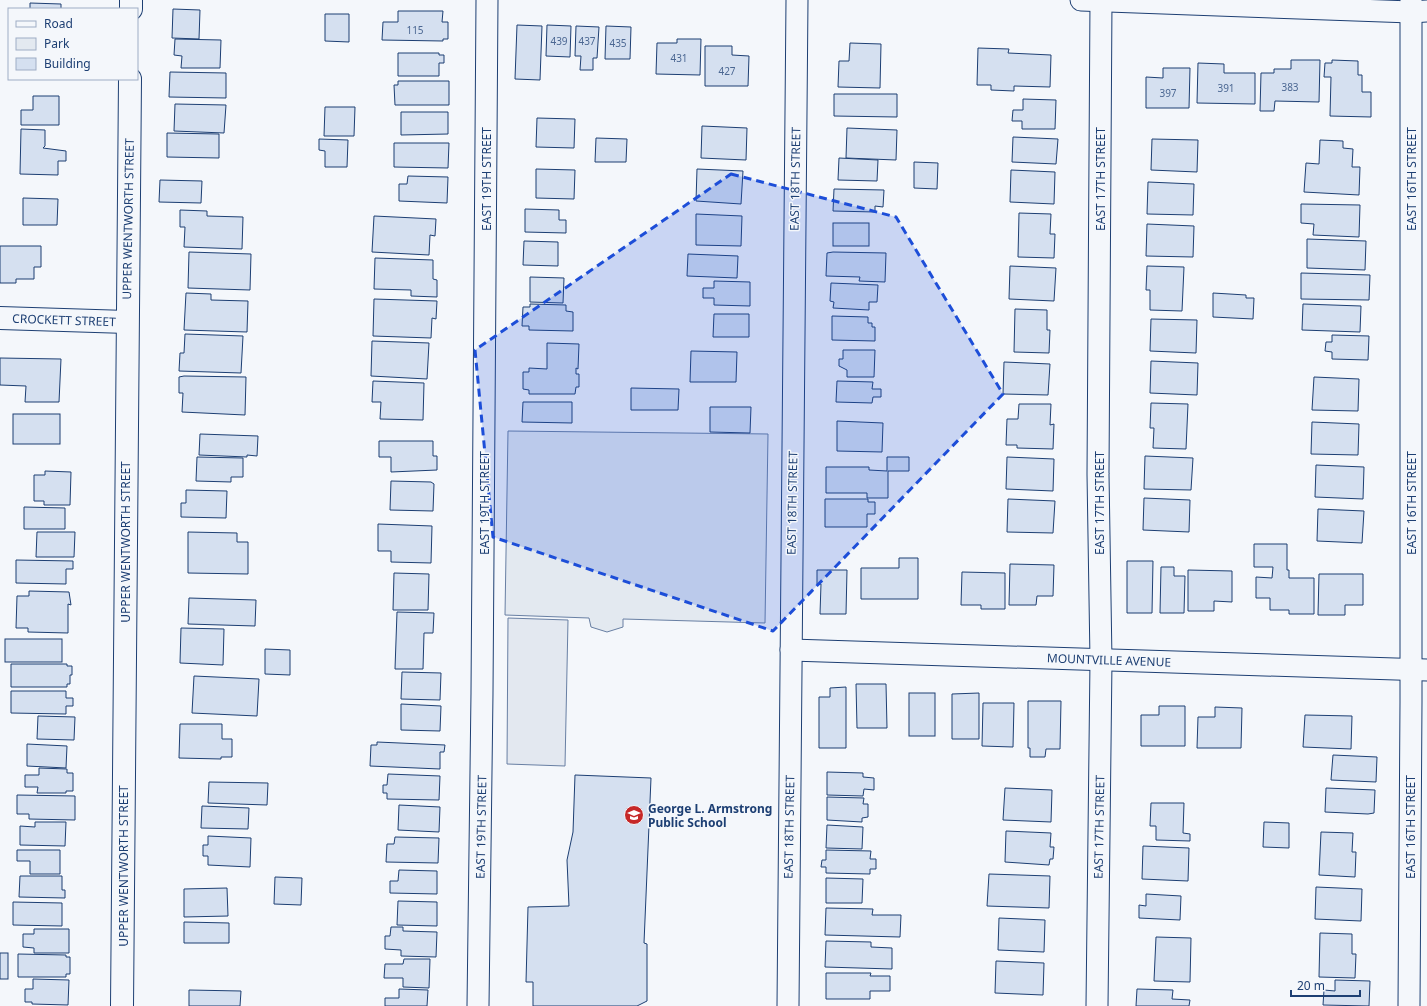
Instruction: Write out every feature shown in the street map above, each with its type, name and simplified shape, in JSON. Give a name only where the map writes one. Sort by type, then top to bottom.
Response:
[{"type":"main road","name":"UPPER WENTWORTH STREET","points":[[122,1006],[130,80]]},
{"type":"main road","name":"CROCKETT STREET","points":[[0,318],[127,322]]},
{"type":"street","name":"EAST 19TH STREET","points":[[478,1006],[487,0]]},
{"type":"street","name":"EAST 18TH STREET","points":[[788,1006],[790,618],[797,0]]},
{"type":"street","points":[[1094,0],[1416,8]]},
{"type":"street","name":"EAST 17TH STREET","points":[[1094,0],[1101,660],[1097,1006]]},
{"type":"street","name":"EAST 16TH STREET","points":[[1409,1006],[1419,670],[1416,8]]},
{"type":"street","name":"MOUNTVILLE AVENUE","points":[[791,650],[1419,670]]},
{"type":"highlighted area","points":[[731,174],[896,217],[1003,394],[773,631],[493,537],[475,350]]},
{"type":"green space","points":[[508,431],[768,434],[765,623],[623,619],[623,627],[607,632],[591,627],[589,618],[505,615]]},
{"type":"shaded area","points":[[508,618],[568,620],[565,766],[507,764]]},
{"type":"building","points":[[30,3],[61,4],[61,8],[30,8]]},
{"type":"building","points":[[173,9],[200,10],[199,39],[172,38]]},
{"type":"building","points":[[398,11],[443,11],[442,22],[448,22],[448,39],[443,39],[443,41],[382,40],[383,22],[398,22]]},
{"type":"building","points":[[325,14],[349,14],[349,42],[325,41]]},
{"type":"building","points":[[517,25],[542,26],[540,80],[515,79]]},
{"type":"building","points":[[547,25],[571,26],[570,57],[546,56]]},
{"type":"building","points":[[576,26],[599,27],[597,58],[593,58],[593,70],[580,70],[581,56],[575,56]]},
{"type":"building","points":[[606,26],[631,27],[630,59],[605,59]]},
{"type":"building","points":[[175,39],[221,40],[220,68],[181,68],[182,56],[174,55]]},
{"type":"building","points":[[677,39],[701,39],[700,75],[656,74],[657,43],[677,43]]},
{"type":"building","points":[[850,43],[881,44],[880,88],[838,87],[839,61],[849,61]]},
{"type":"building","points":[[705,46],[732,46],[732,55],[749,56],[748,86],[705,86]]},
{"type":"building","points":[[978,48],[1009,49],[1008,53],[1051,55],[1050,87],[1014,86],[1014,91],[991,90],[991,85],[977,85]]},
{"type":"building","points":[[398,53],[439,53],[439,55],[444,55],[444,63],[439,63],[439,76],[398,76]]},
{"type":"building","points":[[1291,60],[1320,60],[1319,102],[1275,101],[1274,111],[1260,111],[1261,73],[1274,73],[1274,69],[1291,69]]},
{"type":"building","points":[[1332,60],[1358,61],[1358,75],[1362,75],[1362,92],[1371,92],[1371,117],[1330,116],[1331,77],[1324,77],[1325,63],[1332,63]]},
{"type":"building","points":[[1198,63],[1224,64],[1224,73],[1255,73],[1255,104],[1197,103]]},
{"type":"building","points":[[1163,68],[1190,68],[1189,108],[1146,108],[1146,77],[1163,78]]},
{"type":"building","points":[[170,72],[226,73],[226,98],[169,97]]},
{"type":"building","points":[[398,81],[449,81],[449,105],[395,105],[394,85],[398,85]]},
{"type":"building","points":[[834,94],[897,94],[897,117],[834,116]]},
{"type":"building","points":[[33,96],[59,96],[59,125],[21,125],[21,110],[33,110]]},
{"type":"building","points":[[1023,99],[1056,100],[1055,129],[1022,129],[1022,121],[1012,121],[1013,110],[1023,110]]},
{"type":"building","points":[[175,104],[226,105],[224,133],[174,131]]},
{"type":"building","points":[[325,107],[355,107],[354,136],[324,136]]},
{"type":"building","points":[[401,112],[448,112],[448,134],[401,135]]},
{"type":"building","points":[[537,118],[575,119],[574,148],[536,147]]},
{"type":"building","points":[[702,126],[747,128],[746,160],[701,158]]},
{"type":"building","points":[[847,128],[897,130],[896,160],[846,158]]},
{"type":"building","points":[[21,129],[45,130],[45,146],[43,148],[66,151],[66,161],[58,161],[58,175],[20,174]]},
{"type":"building","points":[[167,133],[219,134],[219,158],[167,157]]},
{"type":"building","points":[[1013,137],[1058,139],[1056,164],[1012,162]]},
{"type":"building","points":[[596,138],[627,139],[626,162],[595,162]]},
{"type":"building","points":[[319,139],[348,140],[347,167],[325,167],[325,151],[319,150]]},
{"type":"building","points":[[1152,139],[1198,140],[1197,172],[1151,170]]},
{"type":"building","points":[[1320,140],[1343,141],[1343,148],[1353,149],[1352,167],[1360,167],[1359,195],[1304,192],[1306,163],[1319,164]]},
{"type":"building","points":[[394,143],[449,143],[448,168],[394,167]]},
{"type":"building","points":[[839,158],[878,160],[877,181],[838,180]]},
{"type":"building","points":[[914,162],[938,163],[937,189],[914,188]]},
{"type":"building","points":[[536,169],[575,170],[574,199],[536,198]]},
{"type":"building","points":[[697,169],[743,171],[741,204],[696,201]]},
{"type":"building","points":[[1011,170],[1055,172],[1054,204],[1010,202]]},
{"type":"building","points":[[408,176],[448,177],[447,203],[399,201],[399,184],[407,184]]},
{"type":"building","points":[[160,180],[202,181],[201,203],[159,202]]},
{"type":"building","points":[[1148,182],[1194,184],[1193,215],[1147,214]]},
{"type":"building","points":[[834,189],[884,190],[883,207],[875,206],[875,212],[833,211]]},
{"type":"building","points":[[23,198],[58,199],[57,225],[23,225]]},
{"type":"building","points":[[1301,204],[1360,205],[1359,237],[1313,235],[1314,224],[1301,223]]},
{"type":"building","points":[[525,209],[559,210],[559,220],[566,220],[566,233],[525,232]]},
{"type":"building","points":[[180,210],[207,211],[207,216],[243,217],[242,249],[184,247],[185,227],[180,227]]},
{"type":"building","points":[[1019,213],[1051,214],[1050,234],[1055,234],[1054,258],[1018,257]]},
{"type":"building","points":[[696,214],[742,216],[741,246],[696,245]]},
{"type":"building","points":[[374,216],[436,219],[435,236],[430,235],[429,255],[372,252]]},
{"type":"building","points":[[833,223],[869,223],[869,246],[833,246]]},
{"type":"building","points":[[1147,224],[1194,226],[1193,257],[1146,256]]},
{"type":"building","points":[[1307,239],[1366,241],[1365,270],[1307,268]]},
{"type":"building","points":[[524,241],[558,242],[558,266],[523,265]]},
{"type":"building","points":[[0,246],[41,246],[41,267],[34,267],[34,279],[16,279],[16,283],[0,283]]},
{"type":"building","points":[[189,252],[251,254],[250,290],[188,288]]},
{"type":"building","points":[[827,253],[886,253],[885,282],[859,281],[860,277],[826,276]]},
{"type":"building","points":[[688,254],[738,256],[737,278],[687,276]]},
{"type":"building","points":[[375,258],[433,260],[433,279],[437,280],[437,297],[411,296],[411,290],[374,289]]},
{"type":"building","points":[[1010,266],[1056,268],[1054,301],[1009,299]]},
{"type":"building","points":[[1147,266],[1184,267],[1182,311],[1150,310],[1150,290],[1146,290]]},
{"type":"building","points":[[1301,273],[1370,275],[1369,300],[1301,299]]},
{"type":"building","points":[[530,277],[564,278],[563,303],[530,302]]},
{"type":"building","points":[[714,281],[750,282],[750,306],[714,305],[714,298],[703,298],[703,288],[714,288]]},
{"type":"building","points":[[831,283],[878,285],[877,302],[869,302],[869,310],[833,308],[834,302],[830,301]]},
{"type":"building","points":[[186,293],[211,294],[211,300],[248,301],[247,332],[184,330]]},
{"type":"building","points":[[1213,293],[1246,295],[1246,298],[1254,298],[1253,319],[1213,317]]},
{"type":"building","points":[[374,299],[437,301],[436,319],[432,318],[431,338],[373,336]]},
{"type":"building","points":[[530,304],[566,305],[566,311],[573,312],[573,331],[529,330],[529,326],[522,326],[523,307],[530,307]]},
{"type":"building","points":[[1303,304],[1361,306],[1360,332],[1302,330]]},
{"type":"building","points":[[1015,309],[1047,310],[1047,330],[1050,330],[1049,353],[1014,352]]},
{"type":"building","points":[[714,314],[749,314],[749,337],[713,337]]},
{"type":"building","points":[[832,316],[868,317],[868,323],[872,323],[872,327],[875,327],[875,341],[832,340]]},
{"type":"building","points":[[1151,319],[1197,320],[1196,353],[1150,351]]},
{"type":"building","points":[[185,334],[243,336],[241,373],[179,371],[180,353],[184,353]]},
{"type":"building","points":[[1332,335],[1369,336],[1368,360],[1332,359],[1332,352],[1325,351],[1326,342],[1332,342]]},
{"type":"building","points":[[372,341],[429,343],[427,379],[371,376]]},
{"type":"building","points":[[547,343],[579,344],[578,369],[576,368],[576,374],[579,374],[579,387],[576,387],[575,394],[529,394],[529,390],[523,389],[523,372],[529,372],[529,368],[547,369]]},
{"type":"building","points":[[843,350],[875,350],[874,377],[847,377],[847,370],[839,366],[839,359],[843,359]]},
{"type":"building","points":[[691,351],[737,352],[736,382],[690,382]]},
{"type":"building","points":[[0,358],[61,359],[59,402],[25,402],[26,386],[0,385]]},
{"type":"building","points":[[1151,361],[1198,363],[1197,395],[1150,393]]},
{"type":"building","points":[[1004,362],[1050,364],[1048,395],[1003,394]]},
{"type":"building","points":[[179,377],[246,377],[245,415],[182,412],[183,393],[179,393]]},
{"type":"building","points":[[1314,377],[1359,379],[1358,411],[1312,410]]},
{"type":"building","points":[[373,381],[424,383],[423,420],[380,419],[381,402],[372,402]]},
{"type":"building","points":[[837,381],[873,382],[872,389],[881,389],[881,397],[873,397],[872,403],[836,402]]},
{"type":"building","points":[[631,388],[679,389],[678,410],[631,410]]},
{"type":"building","points":[[523,402],[572,402],[572,423],[522,422]]},
{"type":"building","points":[[1151,403],[1188,404],[1186,449],[1153,448],[1154,428],[1150,428]]},
{"type":"building","points":[[1019,404],[1051,404],[1050,425],[1054,424],[1053,449],[1017,448],[1017,445],[1006,445],[1007,419],[1018,419]]},
{"type":"building","points":[[710,407],[751,407],[750,433],[710,432]]},
{"type":"building","points":[[13,414],[60,414],[60,444],[13,444]]},
{"type":"building","points":[[837,421],[883,423],[882,452],[837,451]]},
{"type":"building","points":[[1312,422],[1359,424],[1358,455],[1311,454]]},
{"type":"building","points":[[200,434],[258,436],[257,456],[199,455]]},
{"type":"building","points":[[379,441],[433,441],[433,456],[437,456],[437,470],[391,472],[391,457],[379,457]]},
{"type":"building","points":[[1145,456],[1193,458],[1191,490],[1144,489]]},
{"type":"building","points":[[197,457],[243,458],[243,477],[231,477],[231,482],[196,481]]},
{"type":"building","points":[[887,457],[909,457],[909,471],[888,471],[888,498],[867,498],[867,493],[826,493],[826,467],[869,467],[869,470],[887,471]]},
{"type":"building","points":[[1007,457],[1054,459],[1053,491],[1006,489]]},
{"type":"building","points":[[1316,465],[1364,467],[1363,499],[1315,497]]},
{"type":"building","points":[[45,471],[71,472],[70,505],[44,505],[44,501],[34,501],[34,475],[45,475]]},
{"type":"building","points":[[391,481],[431,482],[434,484],[433,511],[390,510]]},
{"type":"building","points":[[186,490],[227,491],[226,518],[181,517],[181,503],[186,503]]},
{"type":"building","points":[[1144,498],[1190,500],[1189,532],[1143,530]]},
{"type":"building","points":[[825,499],[868,499],[868,502],[875,502],[875,514],[867,514],[867,527],[825,527]]},
{"type":"building","points":[[1008,499],[1055,501],[1053,533],[1007,532]]},
{"type":"building","points":[[24,507],[65,508],[65,529],[24,529]]},
{"type":"building","points":[[1318,509],[1364,511],[1362,543],[1317,541]]},
{"type":"building","points":[[378,524],[432,526],[431,563],[391,562],[391,551],[378,551]]},
{"type":"building","points":[[37,532],[75,532],[74,557],[36,557]]},
{"type":"building","points":[[188,532],[237,533],[237,542],[248,542],[248,574],[188,573]]},
{"type":"building","points":[[1254,544],[1287,544],[1287,570],[1289,570],[1289,578],[1314,578],[1314,614],[1289,614],[1289,610],[1270,610],[1270,598],[1256,598],[1256,577],[1272,578],[1273,567],[1254,567]]},
{"type":"building","points":[[899,558],[918,558],[918,599],[861,599],[861,568],[899,568]]},
{"type":"building","points":[[16,560],[73,561],[73,569],[66,569],[66,584],[16,583]]},
{"type":"building","points":[[1127,561],[1153,561],[1152,613],[1127,613]]},
{"type":"building","points":[[1010,564],[1054,565],[1053,596],[1037,596],[1036,605],[1009,605]]},
{"type":"building","points":[[1161,567],[1174,567],[1174,576],[1185,576],[1184,613],[1160,613]]},
{"type":"building","points":[[817,570],[847,570],[846,614],[820,614],[821,584],[817,584]]},
{"type":"building","points":[[1188,570],[1232,571],[1232,602],[1214,601],[1214,611],[1188,611]]},
{"type":"building","points":[[962,572],[1005,573],[1005,609],[981,609],[981,605],[961,605]]},
{"type":"building","points":[[394,573],[429,574],[428,610],[393,610]]},
{"type":"building","points":[[1319,574],[1363,574],[1363,605],[1345,605],[1345,615],[1318,615]]},
{"type":"building","points":[[29,591],[69,592],[71,605],[68,604],[68,633],[28,632],[28,628],[16,628],[17,596],[29,596]]},
{"type":"building","points":[[189,598],[256,600],[255,626],[188,624]]},
{"type":"building","points":[[397,612],[434,613],[433,633],[424,633],[423,669],[395,669]]},
{"type":"building","points":[[181,628],[224,629],[223,665],[180,663]]},
{"type":"building","points":[[5,639],[62,639],[62,662],[5,662]]},
{"type":"building","points":[[265,649],[290,650],[290,675],[265,674]]},
{"type":"building","points":[[11,664],[67,664],[67,666],[72,666],[70,684],[67,684],[67,687],[11,687]]},
{"type":"building","points":[[402,672],[441,673],[440,700],[401,699]]},
{"type":"building","points":[[194,676],[259,679],[257,716],[192,713]]},
{"type":"building","points":[[856,684],[886,684],[887,728],[857,728]]},
{"type":"building","points":[[846,687],[846,748],[819,748],[819,697],[830,697],[830,688]]},
{"type":"building","points":[[11,691],[66,691],[66,698],[73,698],[73,706],[66,706],[66,714],[11,713]]},
{"type":"building","points":[[909,693],[935,693],[935,736],[909,736]]},
{"type":"building","points":[[979,693],[979,739],[952,739],[952,694]]},
{"type":"building","points":[[1028,701],[1061,701],[1060,749],[1046,749],[1045,757],[1030,757],[1030,748],[1028,748]]},
{"type":"building","points":[[983,703],[1014,703],[1013,747],[982,746]]},
{"type":"building","points":[[401,704],[441,706],[440,731],[401,730]]},
{"type":"building","points":[[1159,706],[1185,706],[1185,746],[1141,746],[1141,715],[1159,715]]},
{"type":"building","points":[[1215,707],[1242,708],[1241,748],[1197,748],[1198,717],[1215,717]]},
{"type":"building","points":[[1305,715],[1352,716],[1351,749],[1303,747]]},
{"type":"building","points":[[38,716],[75,717],[74,740],[37,739]]},
{"type":"building","points":[[180,724],[222,724],[222,739],[232,739],[232,757],[221,757],[221,759],[179,758]]},
{"type":"building","points":[[377,742],[445,745],[444,752],[440,752],[440,769],[370,766],[371,745],[377,745]]},
{"type":"building","points":[[27,744],[67,746],[66,768],[27,766]]},
{"type":"building","points":[[1333,755],[1377,757],[1376,782],[1331,780]]},
{"type":"building","points":[[39,768],[67,769],[67,773],[73,773],[73,791],[66,791],[66,793],[37,793],[38,787],[25,787],[25,775],[39,775]]},
{"type":"building","points":[[827,772],[863,773],[863,777],[874,778],[874,790],[864,789],[863,796],[827,795]]},
{"type":"building","points":[[388,774],[440,776],[439,800],[387,799],[387,793],[383,793],[383,785],[387,785]]},
{"type":"building","points":[[575,775],[651,778],[644,943],[647,944],[647,1001],[637,1006],[533,1006],[533,982],[526,982],[528,907],[569,906],[567,860],[573,832]]},
{"type":"building","points":[[209,782],[268,783],[267,805],[208,803]]},
{"type":"building","points":[[1005,788],[1052,790],[1051,822],[1003,820]]},
{"type":"building","points":[[1326,788],[1375,790],[1374,813],[1325,812]]},
{"type":"building","points":[[17,795],[75,796],[75,820],[29,819],[29,814],[17,814]]},
{"type":"building","points":[[827,797],[864,798],[863,804],[868,804],[868,817],[862,818],[862,822],[827,820]]},
{"type":"building","points":[[1151,803],[1184,803],[1183,833],[1190,834],[1190,841],[1156,840],[1156,826],[1150,826]]},
{"type":"building","points":[[399,805],[440,807],[439,832],[398,830]]},
{"type":"building","points":[[202,806],[249,808],[248,829],[201,828]]},
{"type":"building","points":[[35,822],[66,822],[65,846],[20,845],[20,826],[35,827]]},
{"type":"building","points":[[1264,822],[1289,823],[1289,848],[1263,847]]},
{"type":"building","points":[[827,825],[863,827],[862,849],[826,848]]},
{"type":"building","points":[[1006,831],[1051,833],[1050,847],[1054,847],[1053,859],[1050,859],[1049,865],[1005,862]]},
{"type":"building","points":[[1321,832],[1353,833],[1352,852],[1356,852],[1355,877],[1319,875]]},
{"type":"building","points":[[208,836],[251,838],[250,867],[208,865],[208,856],[203,856],[203,845],[208,845]]},
{"type":"building","points":[[395,837],[439,838],[438,863],[386,862],[387,844],[394,844]]},
{"type":"building","points":[[1143,846],[1189,848],[1188,881],[1142,879]]},
{"type":"building","points":[[17,850],[60,850],[60,874],[30,874],[30,861],[17,861]]},
{"type":"building","points":[[826,850],[871,851],[870,859],[876,859],[876,869],[870,869],[870,874],[826,873],[826,867],[821,867],[822,860],[826,860]]},
{"type":"building","points":[[399,870],[437,871],[437,894],[390,893],[390,881],[398,881]]},
{"type":"building","points":[[989,874],[1050,876],[1049,908],[987,906]]},
{"type":"building","points":[[20,876],[62,876],[62,890],[65,890],[65,898],[19,897]]},
{"type":"building","points":[[275,877],[302,878],[301,905],[274,904]]},
{"type":"building","points":[[826,878],[863,879],[862,903],[826,903]]},
{"type":"building","points":[[1316,887],[1362,889],[1361,921],[1315,919]]},
{"type":"building","points":[[227,888],[228,916],[184,917],[184,889]]},
{"type":"building","points":[[1146,894],[1181,896],[1180,920],[1139,918],[1139,905],[1146,906]]},
{"type":"building","points":[[398,901],[437,902],[437,926],[397,925]]},
{"type":"building","points":[[13,902],[62,903],[62,926],[13,925]]},
{"type":"building","points":[[826,908],[873,909],[872,915],[901,915],[900,937],[825,935]]},
{"type":"building","points":[[999,918],[1045,920],[1044,952],[998,950]]},
{"type":"building","points":[[184,922],[229,923],[229,943],[184,943]]},
{"type":"building","points":[[391,927],[403,927],[403,931],[437,932],[436,957],[401,956],[401,950],[385,949],[385,936],[390,936]]},
{"type":"building","points":[[34,929],[69,929],[69,953],[34,953],[34,948],[23,947],[23,934],[34,934]]},
{"type":"building","points":[[1320,933],[1352,934],[1352,954],[1356,954],[1355,978],[1319,977]]},
{"type":"building","points":[[1156,937],[1191,938],[1190,982],[1154,981]]},
{"type":"building","points":[[826,941],[871,942],[871,947],[892,948],[892,969],[825,967]]},
{"type":"building","points":[[0,953],[8,953],[8,979],[0,979]]},
{"type":"building","points":[[18,954],[66,955],[66,957],[70,957],[70,974],[66,974],[66,977],[18,977]]},
{"type":"building","points":[[404,959],[430,959],[429,988],[403,987],[403,978],[384,978],[385,964],[403,964]]},
{"type":"building","points":[[996,961],[1044,963],[1043,995],[995,993]]},
{"type":"building","points":[[826,973],[871,973],[870,976],[890,976],[890,991],[870,991],[870,999],[826,999]]},
{"type":"building","points":[[33,979],[69,980],[68,1005],[32,1004],[32,1002],[25,1002],[25,989],[33,989]]},
{"type":"building","points":[[1335,980],[1370,981],[1369,1006],[1323,1005],[1324,990],[1335,991]]},
{"type":"building","points":[[399,989],[428,990],[427,1006],[385,1006],[385,998],[399,998]]},
{"type":"building","points":[[1137,989],[1173,990],[1172,999],[1190,1000],[1189,1006],[1136,1006]]},
{"type":"building","points":[[189,990],[241,991],[240,1006],[189,1006]]},
{"type":"place","name":"George L. Armstrong Public School","points":[[634,815]]}]
